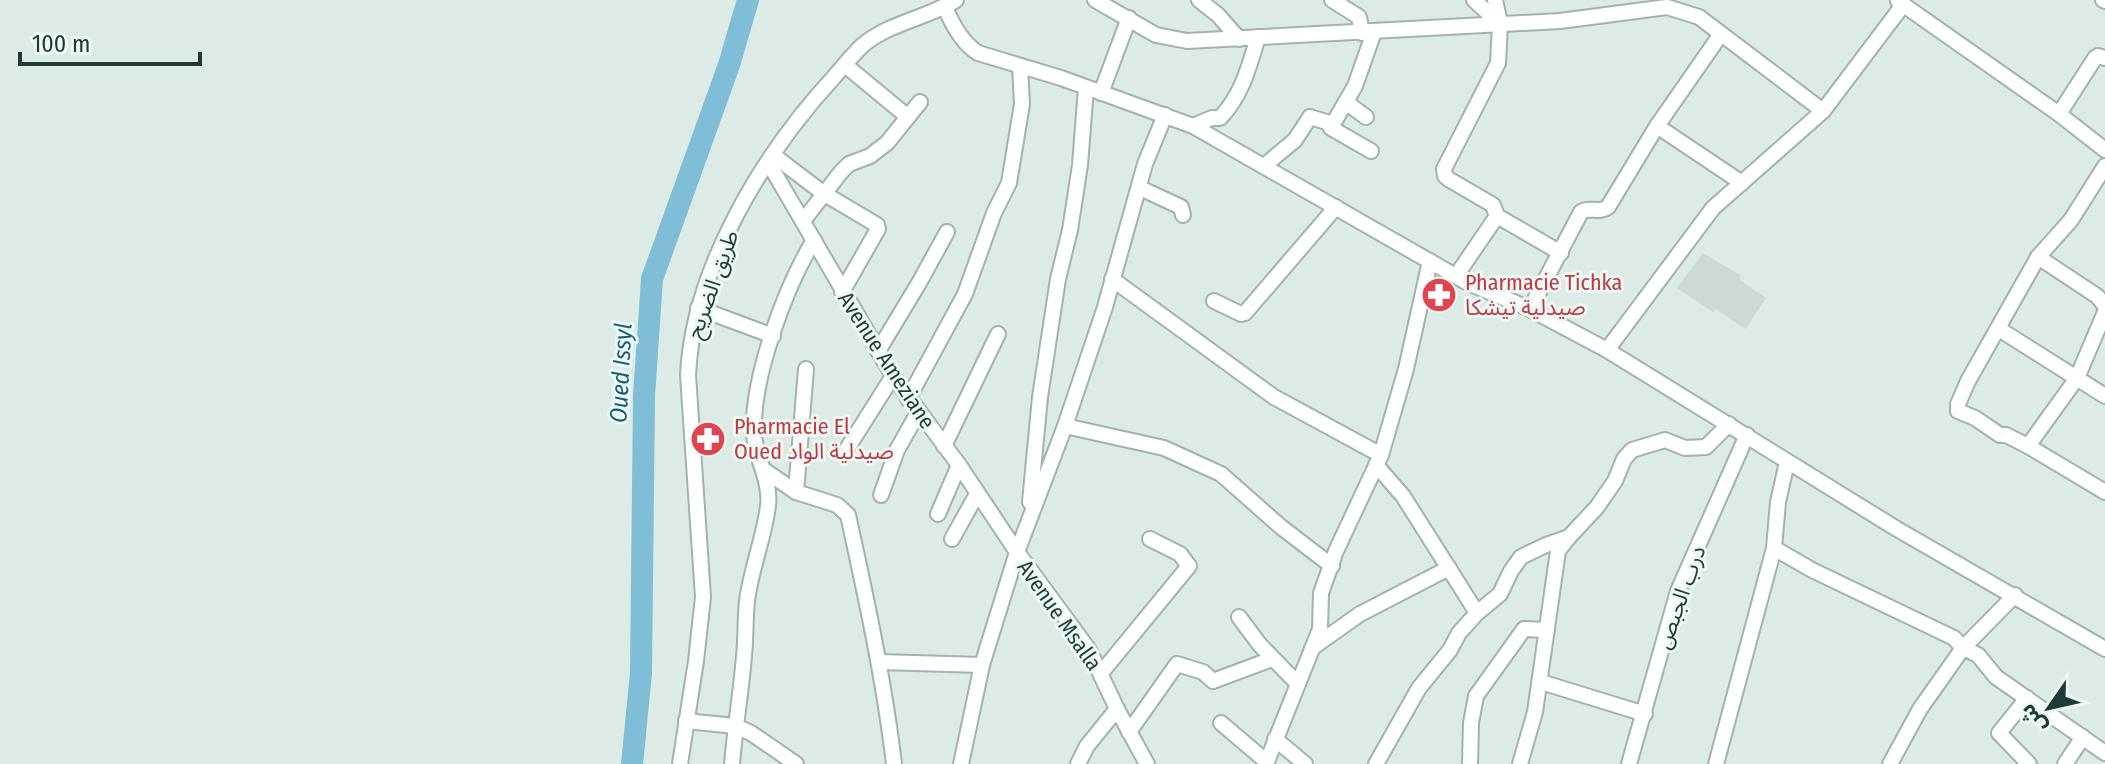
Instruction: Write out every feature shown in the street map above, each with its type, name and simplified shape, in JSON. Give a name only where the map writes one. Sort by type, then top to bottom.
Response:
[{"type":"street","points":[[1095,0],[1156,35],[1173,40],[1560,21],[1670,4],[1699,17],[1823,111]]},
{"type":"street","points":[[1199,0],[1218,15],[1239,39]]},
{"type":"street","points":[[1329,124],[1333,124],[1347,103],[1368,32],[1359,17],[1332,0]]},
{"type":"street","points":[[1474,0],[1500,23]]},
{"type":"street","points":[[1495,0],[1500,23],[1500,49],[1494,73],[1444,169],[1445,176],[1493,205],[1497,216],[1561,253]]},
{"type":"street","points":[[1607,350],[1713,208],[1823,111],[1900,3],[2059,114],[2105,150]]},
{"type":"street","points":[[950,4],[952,24],[972,49],[1193,126],[1456,276],[1530,309],[1607,350],[1897,529],[2101,646],[2105,629]]},
{"type":"street","name":"طريق الضريح","points":[[680,764],[703,597],[688,375],[690,341],[698,308],[730,229],[770,159],[809,103],[862,46],[877,36],[950,4]]},
{"type":"street","points":[[1101,93],[1129,18]]},
{"type":"street","points":[[1530,309],[1581,212],[1588,209],[1600,212],[1608,207],[1657,126],[1721,34]]},
{"type":"street","points":[[1193,126],[1220,118],[1228,109],[1241,89],[1258,37]]},
{"type":"street","points":[[2059,114],[2095,58],[2105,58]]},
{"type":"street","points":[[845,65],[908,117]]},
{"type":"street","points":[[908,399],[965,294],[994,213],[1009,183],[1022,104],[1020,66]]},
{"type":"street","points":[[1030,514],[1040,397],[1080,165],[1086,88]]},
{"type":"street","points":[[803,221],[849,164],[870,156],[887,143],[920,102]]},
{"type":"street","points":[[1347,103],[1366,117]]},
{"type":"street","points":[[961,764],[982,665],[1017,552],[1065,426],[1105,307],[1145,164],[1165,115]]},
{"type":"street","points":[[1264,166],[1295,140],[1310,117],[1329,124],[1371,151]]},
{"type":"street","points":[[1657,126],[1742,183]]},
{"type":"street","points":[[770,159],[877,225],[878,229],[842,292]]},
{"type":"street","name":"Avenue Ameziane","points":[[770,159],[842,292],[893,376],[959,465],[1017,552]]},
{"type":"street","points":[[2105,166],[2100,184],[2038,257],[1958,404],[1958,411],[2000,435],[2028,446],[2105,492]]},
{"type":"street","points":[[1140,188],[1181,207],[1183,215]]},
{"type":"street","points":[[1214,301],[1245,313],[1336,207]]},
{"type":"street","points":[[1456,276],[1497,216]]},
{"type":"street","points":[[878,351],[947,232]]},
{"type":"street","points":[[732,764],[747,602],[768,507],[769,486],[755,440],[754,415],[788,289],[814,240]]},
{"type":"street","points":[[2028,446],[2077,378],[2105,309],[2097,296],[2038,257]]},
{"type":"street","points":[[1221,723],[1267,763],[1320,629],[1321,593],[1336,551],[1378,460],[1406,369],[1430,261]]},
{"type":"street","points":[[1112,279],[1274,397],[1378,460],[1477,613]]},
{"type":"street","points":[[698,308],[773,336]]},
{"type":"street","points":[[1999,329],[2105,396]]},
{"type":"street","points":[[944,446],[998,334]]},
{"type":"street","points":[[796,492],[806,369]]},
{"type":"street","points":[[845,452],[893,376]]},
{"type":"street","points":[[881,495],[897,450],[919,411]]},
{"type":"street","points":[[1520,764],[1530,739],[1541,682],[1558,551],[1597,507],[1632,450],[1665,440],[1685,448],[1706,447],[1729,424]]},
{"type":"street","points":[[1065,426],[1164,448],[1221,474],[1281,527],[1332,566]]},
{"type":"street","name":"درب الجبص","points":[[1629,764],[1678,591],[1747,435]]},
{"type":"street","points":[[1716,764],[1774,548],[1778,502],[1787,462]]},
{"type":"street","points":[[938,514],[959,465]]},
{"type":"street","points":[[764,470],[796,492],[837,505],[848,515],[880,662],[894,764]]},
{"type":"street","points":[[952,539],[977,494]]},
{"type":"street","points":[[1376,764],[1419,688],[1477,613],[1500,594],[1521,557],[1569,537]]},
{"type":"street","points":[[1101,673],[1189,566],[1180,554],[1150,539]]},
{"type":"street","points":[[1774,548],[1812,570],[1954,638],[1963,648],[1978,655],[1996,677],[2105,753]]},
{"type":"street","name":"Avenue Msalla","points":[[1017,552],[1071,623],[1101,673],[1144,763]]},
{"type":"street","points":[[1312,649],[1360,614],[1449,568]]},
{"type":"street","points":[[1890,764],[1920,709],[1963,648],[2015,595]]},
{"type":"street","points":[[1239,617],[1272,659],[1298,684]]},
{"type":"street","points":[[1470,764],[1471,723],[1476,696],[1524,629],[1547,630]]},
{"type":"street","points":[[1129,732],[1177,664],[1203,672],[1213,681],[1272,659]]},
{"type":"street","points":[[880,662],[982,665]]},
{"type":"street","points":[[1541,682],[1645,714]]},
{"type":"street","points":[[2027,698],[1999,733],[2029,764]]},
{"type":"street","points":[[1078,764],[1093,738],[1117,709]]},
{"type":"street","points":[[686,721],[735,726],[751,733],[796,764]]},
{"type":"street","points":[[2065,764],[2083,737]]},
{"type":"street","points":[[1275,739],[1305,764]]},
{"type":"street","points":[[1364,764],[1386,746]]},
{"type":"shaded area","points":[[1703,253],[1740,275],[1740,280],[1766,298],[1745,329],[1677,288]]},
{"type":"waterway","name":"Oued Issyl","points":[[632,764],[641,673],[644,396],[652,279],[729,65],[748,0]]},
{"type":"place","name":"Pharmacie Tichka صيدلية تيشكا","points":[[1439,295]]},
{"type":"place","name":"Pharmacie El Oued صيدلية الواد","points":[[708,439]]}]
